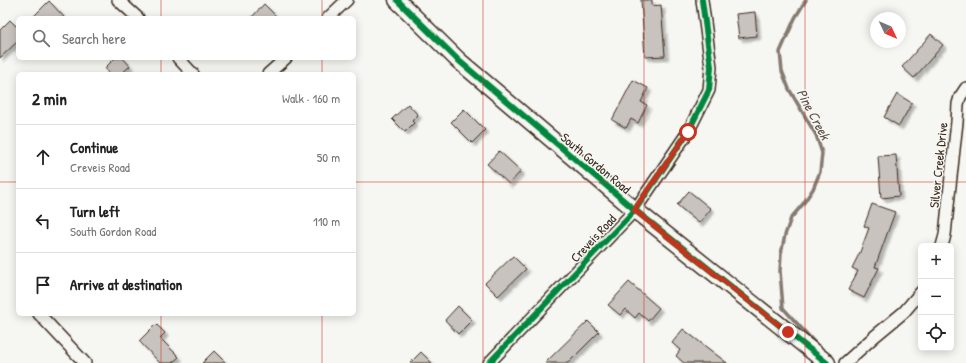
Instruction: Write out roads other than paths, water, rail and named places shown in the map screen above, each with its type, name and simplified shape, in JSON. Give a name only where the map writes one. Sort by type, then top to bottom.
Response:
[{"type":"street","points":[[118,0],[136,16]]},
{"type":"street","points":[[330,16],[347,0]]},
{"type":"street","name":"South Gordon Road","points":[[397,0],[458,60],[634,210],[827,363]]},
{"type":"street","name":"Creveis Road","points":[[490,363],[634,210],[688,132],[709,90],[711,67],[702,0]]},
{"type":"street","points":[[180,60],[191,72]]},
{"type":"street","points":[[270,72],[284,60]]},
{"type":"street","name":"Silver Creek Drive","points":[[943,243],[945,234],[958,104],[960,97],[966,88]]},
{"type":"street","points":[[845,363],[904,312],[918,296]]},
{"type":"street","points":[[41,316],[86,363]]},
{"type":"waterway","name":"Pine Creek","points":[[806,0],[795,18],[780,52],[782,71],[789,89],[816,135],[822,153],[820,172],[813,189],[791,218],[785,235],[781,254],[780,271],[783,308],[815,343]]}]
